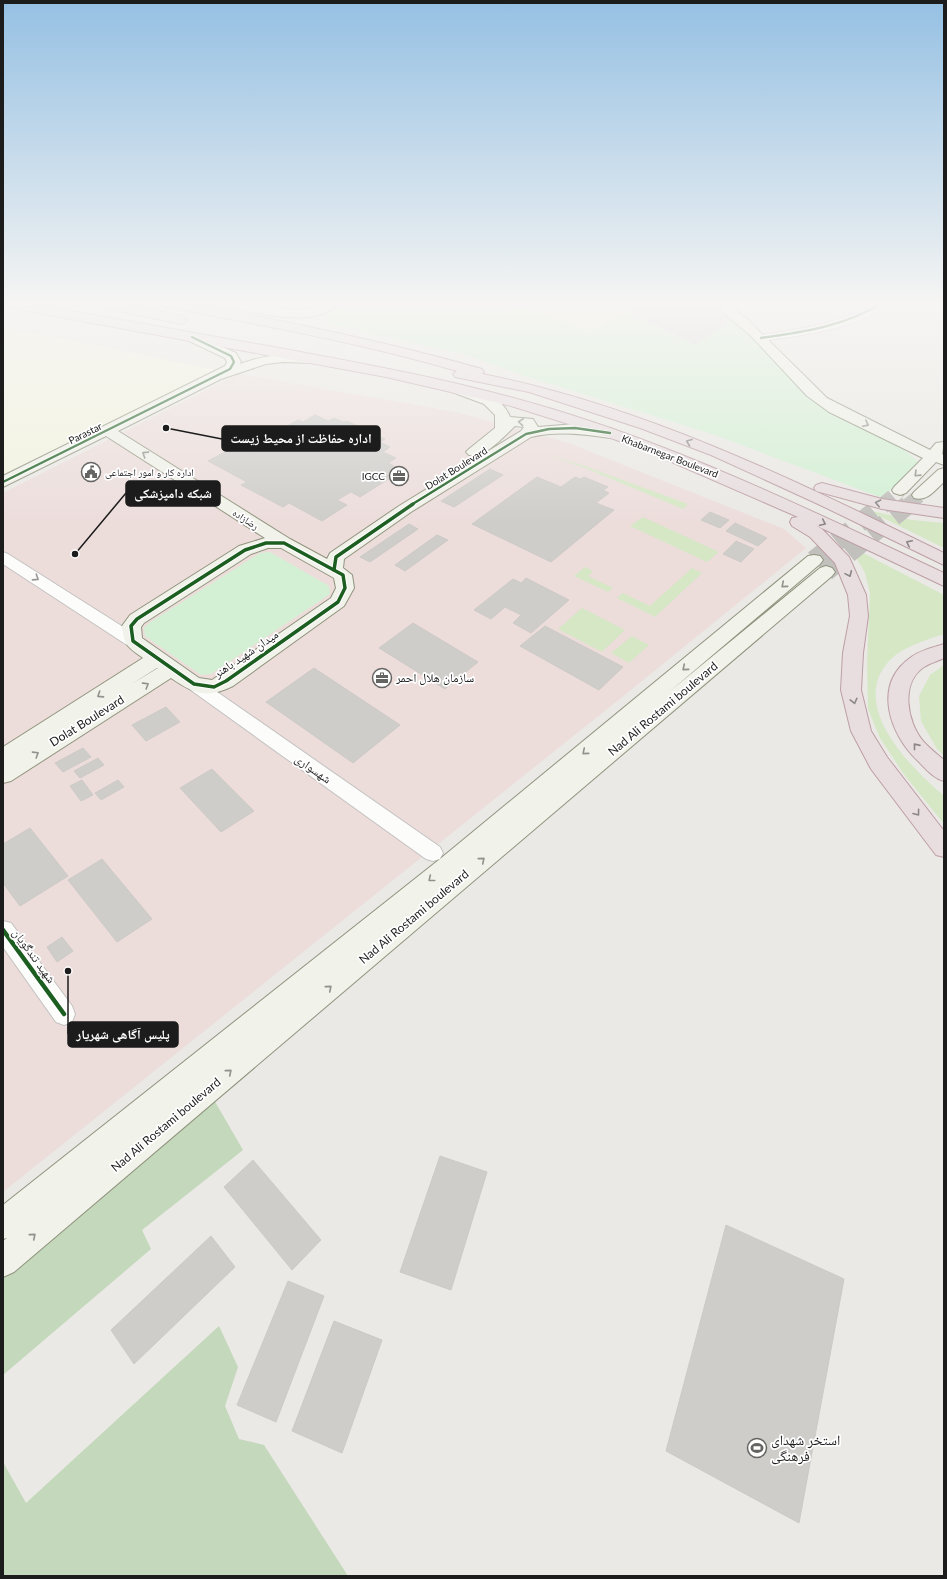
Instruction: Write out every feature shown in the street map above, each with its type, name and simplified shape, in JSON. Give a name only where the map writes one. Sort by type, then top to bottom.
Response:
[{"type":"highway","name":"Khabarnegar Boulevard","points":[[401,377],[447,386],[548,412],[668,454],[733,481],[944,580]]},
{"type":"highway","name":"Khabarnegar Boulevard","points":[[474,377],[532,388],[645,425],[716,452],[824,501],[944,560]]},
{"type":"highway","points":[[494,377],[532,388]]},
{"type":"highway","points":[[716,452],[851,497],[887,505],[944,513]]},
{"type":"highway","points":[[733,481],[816,533],[843,561],[857,595],[859,616],[853,653],[851,690],[861,731],[879,763],[944,848]]},
{"type":"highway","points":[[944,651],[917,662],[903,677],[898,698],[901,722],[916,747],[944,773]]},
{"type":"main road","name":"Parastar","points":[[3,482],[217,377]]},
{"type":"main road","points":[[799,377],[813,394],[837,410],[940,452]]},
{"type":"main road","points":[[447,386],[480,397],[494,405],[502,414],[502,428]]},
{"type":"main road","points":[[843,398],[861,410],[940,452]]},
{"type":"main road","points":[[502,428],[511,421],[528,422],[531,427],[526,434]]},
{"type":"main road","name":"Dolat Boulevard","points":[[291,547],[322,549],[382,508],[474,452],[492,439],[502,428]]},
{"type":"main road","name":"Dolat Boulevard","points":[[334,570],[336,557],[405,509],[526,434],[549,429],[575,428],[610,433]]},
{"type":"main road","name":"رضازاده","points":[[108,431],[291,547]]},
{"type":"main road","points":[[900,490],[940,452]]},
{"type":"main road","points":[[920,495],[944,473]]},
{"type":"main road","points":[[133,641],[130,626],[137,619],[245,550],[266,543],[291,547]]},
{"type":"main road","name":"میدان شهید باهنر","points":[[133,641],[194,684],[214,687],[226,682],[338,602],[344,593],[345,581],[343,575],[291,547]]},
{"type":"main road","name":"Nad Ali Rostami boulevard","points":[[3,1224],[820,566],[3,1261]]},
{"type":"main road","name":"Dolat Boulevard","points":[[3,756],[164,663]]},
{"type":"main road","name":"Dolat Boulevard","points":[[3,775],[164,663]]},
{"type":"street","points":[[3,557],[133,641]]},
{"type":"street","name":"شهسواری","points":[[194,684],[432,853]]},
{"type":"street","name":"شهید تندگویان","points":[[3,930],[64,1014]]},
{"type":"shaded area","points":[[3,377],[203,377],[3,474]]},
{"type":"shaded area","points":[[233,377],[253,377],[456,412],[566,442],[784,529],[806,548],[621,698],[3,1192],[3,493]]},
{"type":"shaded area","points":[[214,1100],[243,1150],[142,1230],[151,1249],[3,1375],[3,1277]]},
{"type":"shaded area","points":[[219,1326],[238,1367],[225,1406],[239,1439],[264,1445],[348,1576],[3,1576],[3,1462],[26,1503]]},
{"type":"green space","points":[[527,377],[790,377],[814,399],[897,445],[918,461],[902,481],[880,497],[712,434]]},
{"type":"green space","points":[[546,455],[585,466],[688,504],[683,509],[585,468]]},
{"type":"green space","points":[[867,510],[912,520],[944,523],[944,548]]},
{"type":"green space","points":[[643,517],[719,552],[707,562],[630,526]]},
{"type":"green space","points":[[857,550],[944,595],[944,634],[922,641],[894,656],[889,661],[878,679],[876,697],[880,716],[889,735],[901,753],[930,784],[944,796],[944,824],[903,773],[880,738],[868,709],[867,662],[870,593],[865,573],[853,552]]},
{"type":"green space","points":[[270,552],[329,586],[330,594],[211,674],[201,675],[145,636],[144,628],[149,623],[260,553]]},
{"type":"green space","points":[[585,567],[593,571],[588,576],[613,588],[608,592],[574,576]]},
{"type":"green space","points":[[692,568],[702,573],[655,617],[617,598],[623,593],[650,606]]},
{"type":"green space","points":[[582,608],[625,630],[602,652],[558,629]]},
{"type":"green space","points":[[632,636],[649,645],[629,663],[611,653]]},
{"type":"green space","points":[[944,665],[944,756],[937,749],[921,721],[919,696],[930,675]]},
{"type":"building","points":[[315,415],[328,421],[334,418],[343,422],[347,421],[385,439],[380,442],[390,447],[383,452],[396,458],[388,463],[394,466],[389,469],[398,473],[360,497],[351,492],[337,500],[347,505],[322,521],[289,503],[283,507],[241,485],[247,482],[208,461],[236,446],[250,453],[261,447],[255,444],[298,420],[303,422]]},
{"type":"building","points":[[490,469],[503,475],[454,507],[441,501]]},
{"type":"building","points":[[537,477],[561,487],[575,477],[580,479],[584,477],[608,487],[603,490],[609,493],[596,503],[614,510],[551,562],[472,524]]},
{"type":"building","points":[[710,512],[729,520],[720,528],[701,520]]},
{"type":"building","points":[[735,523],[767,538],[758,546],[726,531]]},
{"type":"building","points":[[409,524],[418,529],[370,562],[360,557]]},
{"type":"building","points":[[437,535],[448,540],[405,571],[395,565]]},
{"type":"building","points":[[736,541],[754,549],[741,562],[723,554]]},
{"type":"building","points":[[526,578],[569,600],[531,633],[513,623],[521,615],[505,607],[491,619],[474,610],[513,579],[521,583]]},
{"type":"building","points":[[413,623],[478,662],[445,689],[379,648]]},
{"type":"building","points":[[545,626],[623,667],[599,690],[520,646]]},
{"type":"building","points":[[314,668],[400,725],[353,763],[266,702]]},
{"type":"building","points":[[166,707],[180,722],[146,741],[132,725]]},
{"type":"building","points":[[83,748],[91,757],[63,772],[55,763]]},
{"type":"building","points":[[98,758],[104,765],[80,778],[74,771]]},
{"type":"building","points":[[212,769],[254,811],[221,832],[180,788]]},
{"type":"building","points":[[82,780],[93,795],[81,801],[70,786]]},
{"type":"building","points":[[118,780],[124,787],[101,800],[95,793]]},
{"type":"building","points":[[30,828],[68,876],[20,906],[3,883],[3,844]]},
{"type":"building","points":[[102,859],[152,919],[117,942],[68,880]]},
{"type":"building","points":[[62,937],[73,951],[57,962],[47,947]]},
{"type":"building","points":[[440,1156],[487,1172],[451,1290],[400,1272]]},
{"type":"building","points":[[253,1160],[321,1240],[292,1270],[224,1187]]},
{"type":"building","points":[[726,1225],[844,1279],[799,1523],[666,1451]]},
{"type":"building","points":[[211,1236],[235,1267],[134,1364],[111,1330]]},
{"type":"building","points":[[288,1281],[324,1296],[276,1422],[237,1405]]},
{"type":"building","points":[[334,1321],[382,1340],[342,1453],[292,1431]]},
{"type":"tunnel","points":[[882,505],[900,490]]},
{"type":"tunnel","points":[[908,505],[920,495]]},
{"type":"tunnel","points":[[814,560],[883,504]]},
{"type":"tunnel","points":[[826,572],[909,504]]},
{"type":"cycle path","points":[[3,482],[215,377]]},
{"type":"cycle path","points":[[334,570],[336,557],[405,509],[526,434],[549,429],[575,428],[610,433]]},
{"type":"cycle path","points":[[266,543],[284,543],[343,575],[345,588],[338,602],[226,681],[214,687],[194,684],[133,641],[131,626],[137,619],[245,550],[266,543]]},
{"type":"cycle path","points":[[3,930],[64,1014]]},
{"type":"place","name":"اداره حفاظت از محیط زیست","points":[[166,428]]},
{"type":"place","name":"اداره کار و امور اجتماعی","points":[[91,472]]},
{"type":"place","name":"IGCC","points":[[399,476]]},
{"type":"place","name":"شبکه دامپزشکی","points":[[75,554]]},
{"type":"place","name":"سازمان هلال احمر","points":[[382,678]]},
{"type":"place","name":"پلیس آگاهی شهریار","points":[[68,971]]},
{"type":"place","name":"استخر شهدای فرهنگی","points":[[757,1448]]}]
